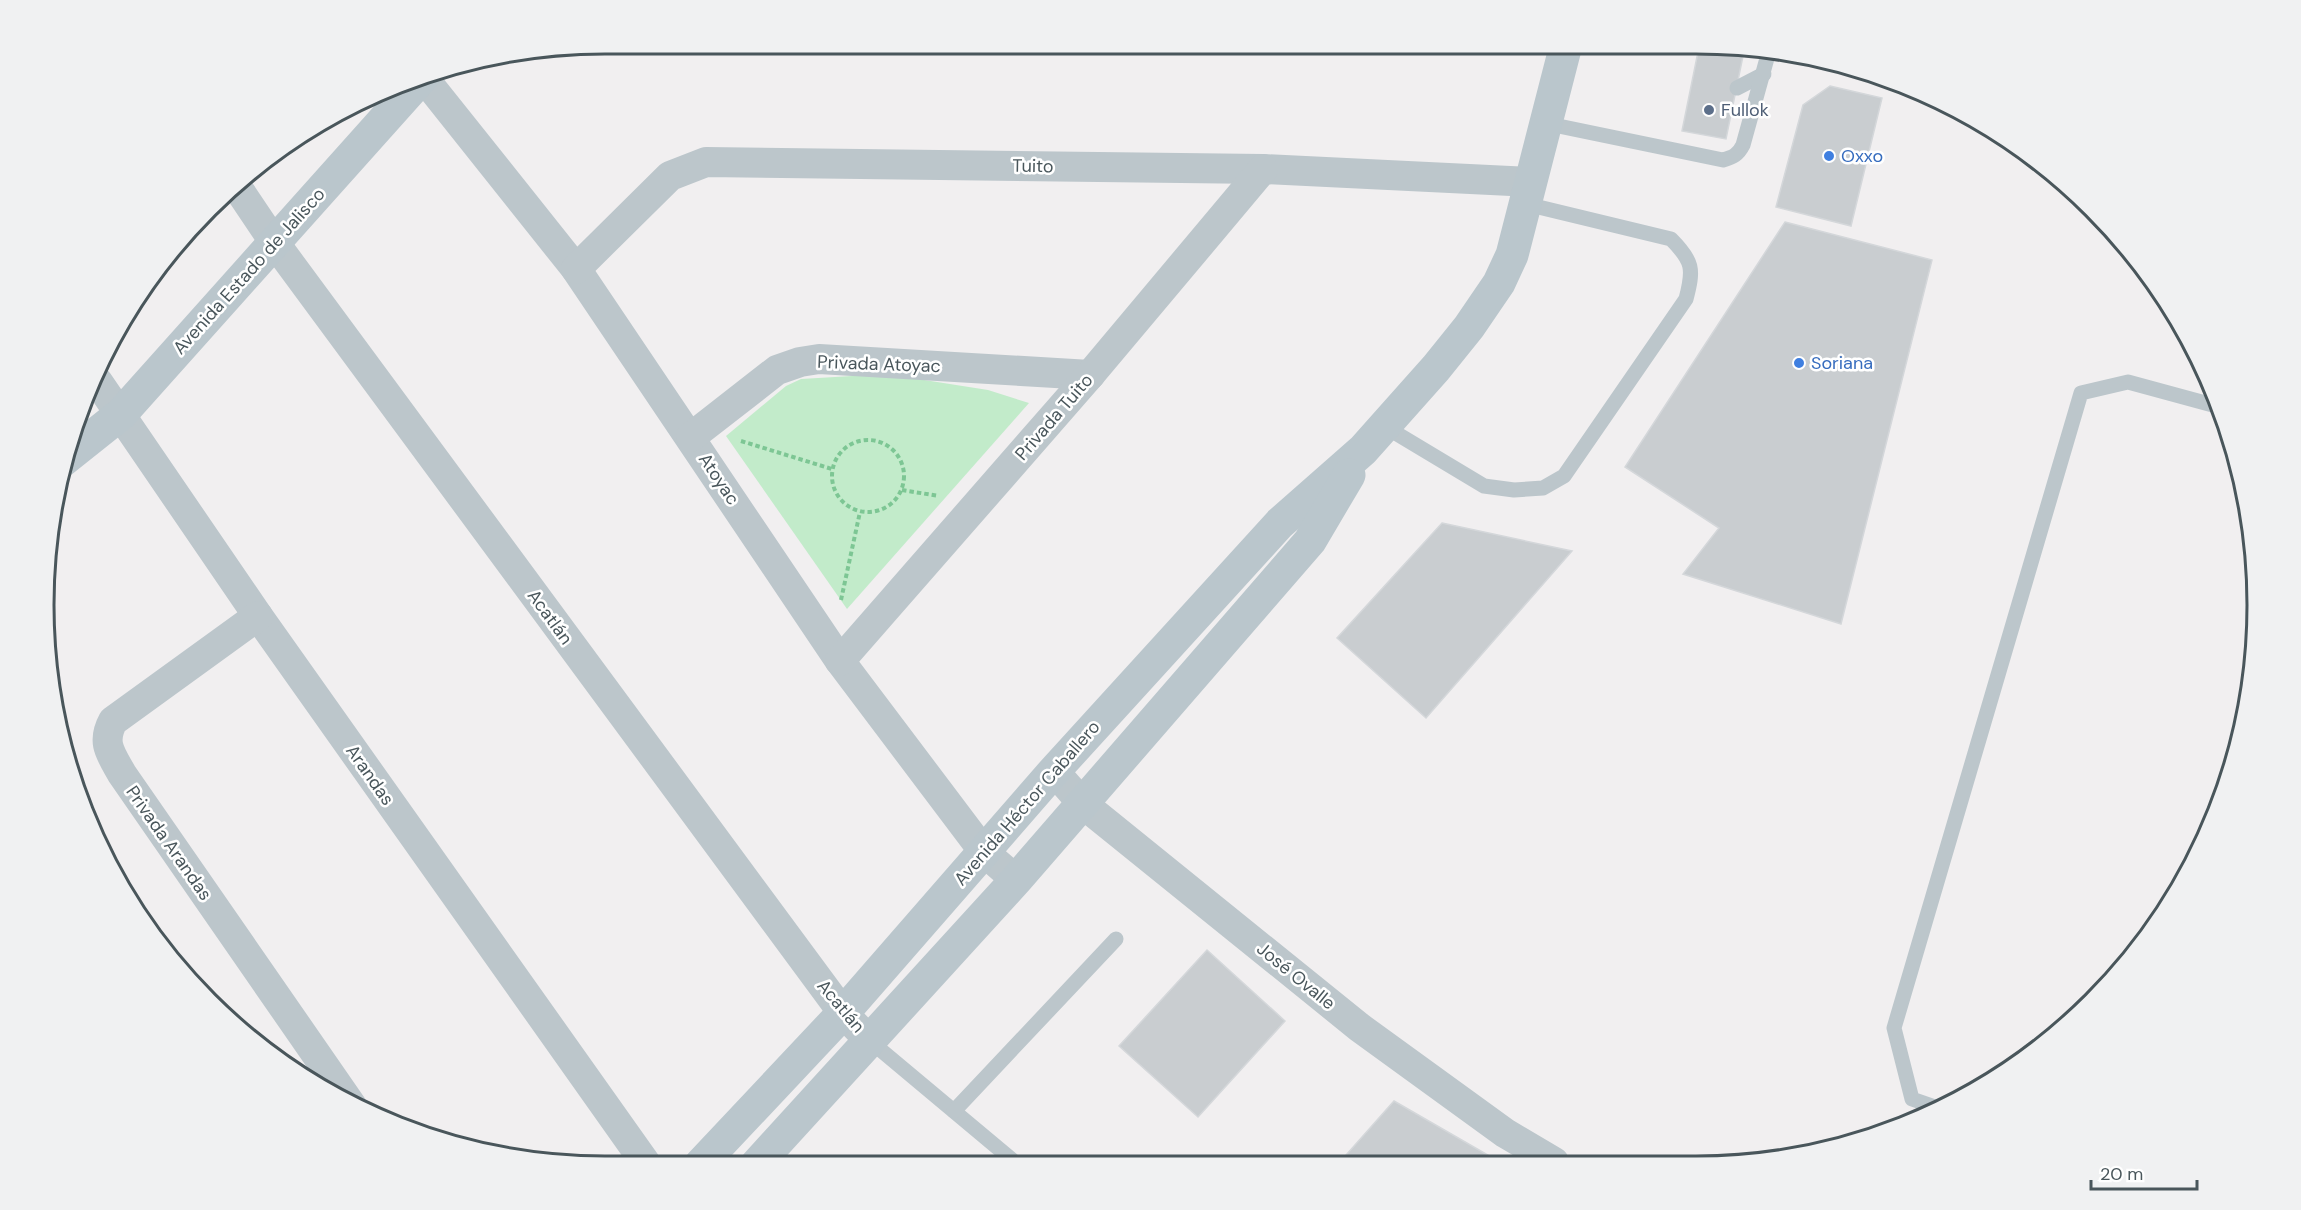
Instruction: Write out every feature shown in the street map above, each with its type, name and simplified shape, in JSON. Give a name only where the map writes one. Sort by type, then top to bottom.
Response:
[{"type":"main road","name":"Avenida Héctor Caballero","points":[[708,1156],[843,1013],[1053,771],[1280,523],[1374,438],[1456,343],[1499,283],[1512,255],[1563,54]]},
{"type":"main road","name":"Avenida Estado de Jalisco","points":[[77,450],[121,414],[412,89]]},
{"type":"main road","name":"Avenida Héctor Caballero","points":[[764,1156],[1016,880],[1310,541],[1374,438]]},
{"type":"street","name":"Atoyac","points":[[431,82],[576,269],[840,661],[984,852],[1016,880]]},
{"type":"street","name":"Tuito","points":[[576,269],[670,176],[706,162],[1263,169],[1528,193]]},
{"type":"street","name":"Privada Tuito","points":[[840,661],[1090,375],[1263,169]]},
{"type":"street","name":"Acatlán","points":[[241,192],[274,242],[843,1013],[870,1041]]},
{"type":"street","name":"Privada Atoyac","points":[[691,437],[777,370],[800,362],[819,359],[1090,375]]},
{"type":"street","name":"Arandas","points":[[100,385],[258,616],[641,1156]]},
{"type":"street","name":"Privada Arandas","points":[[258,616],[113,721],[107,732],[106,743],[122,774],[339,1087]]},
{"type":"street","name":"José Ovalle","points":[[1053,771],[1083,804],[1359,1027],[1505,1133],[1544,1156]]},
{"type":"lane","points":[[1544,123],[1723,160],[1739,153],[1743,145],[1767,59]]},
{"type":"lane","points":[[1737,88],[1764,74]]},
{"type":"lane","points":[[1374,438],[1484,486],[1514,490],[1543,488],[1564,476],[1686,299],[1692,277],[1686,255],[1671,239],[1528,193]]},
{"type":"lane","points":[[1928,1105],[1912,1099],[1894,1028],[2081,393],[2128,382],[2209,404]]},
{"type":"lane","points":[[954,1111],[1116,939]]},
{"type":"lane","points":[[870,1041],[1007,1156]]},
{"type":"path","points":[[737,439],[832,469]]},
{"type":"path","points":[[865,440],[882,442],[900,458],[904,475],[902,490],[888,507],[877,512],[854,510],[840,500],[835,491],[831,480],[835,459],[848,446],[865,440]]},
{"type":"path","points":[[902,490],[946,498]]},
{"type":"path","points":[[840,599],[860,512]]},
{"type":"path","points":[[834,589],[844,604]]},
{"type":"green space","points":[[886,374],[988,390],[1029,403],[847,609],[726,436],[786,386],[801,379]]},
{"type":"building","name":"Fullok","points":[[1698,54],[1743,56],[1726,139],[1682,131]]},
{"type":"building","name":"Oxxo","points":[[1830,86],[1882,98],[1851,226],[1776,207],[1803,105]]},
{"type":"building","name":"Soriana","points":[[1785,222],[1932,260],[1841,624],[1683,574],[1719,528],[1625,467]]},
{"type":"building","points":[[1442,523],[1572,551],[1426,718],[1337,638]]},
{"type":"building","points":[[1207,950],[1285,1021],[1198,1117],[1119,1046]]},
{"type":"building","points":[[1394,1101],[1490,1156],[1345,1156]]},
{"type":"place","name":"Fullok","points":[[1709,110]]},
{"type":"place","name":"Oxxo","points":[[1829,156]]},
{"type":"place","name":"Soriana","points":[[1799,363]]}]
